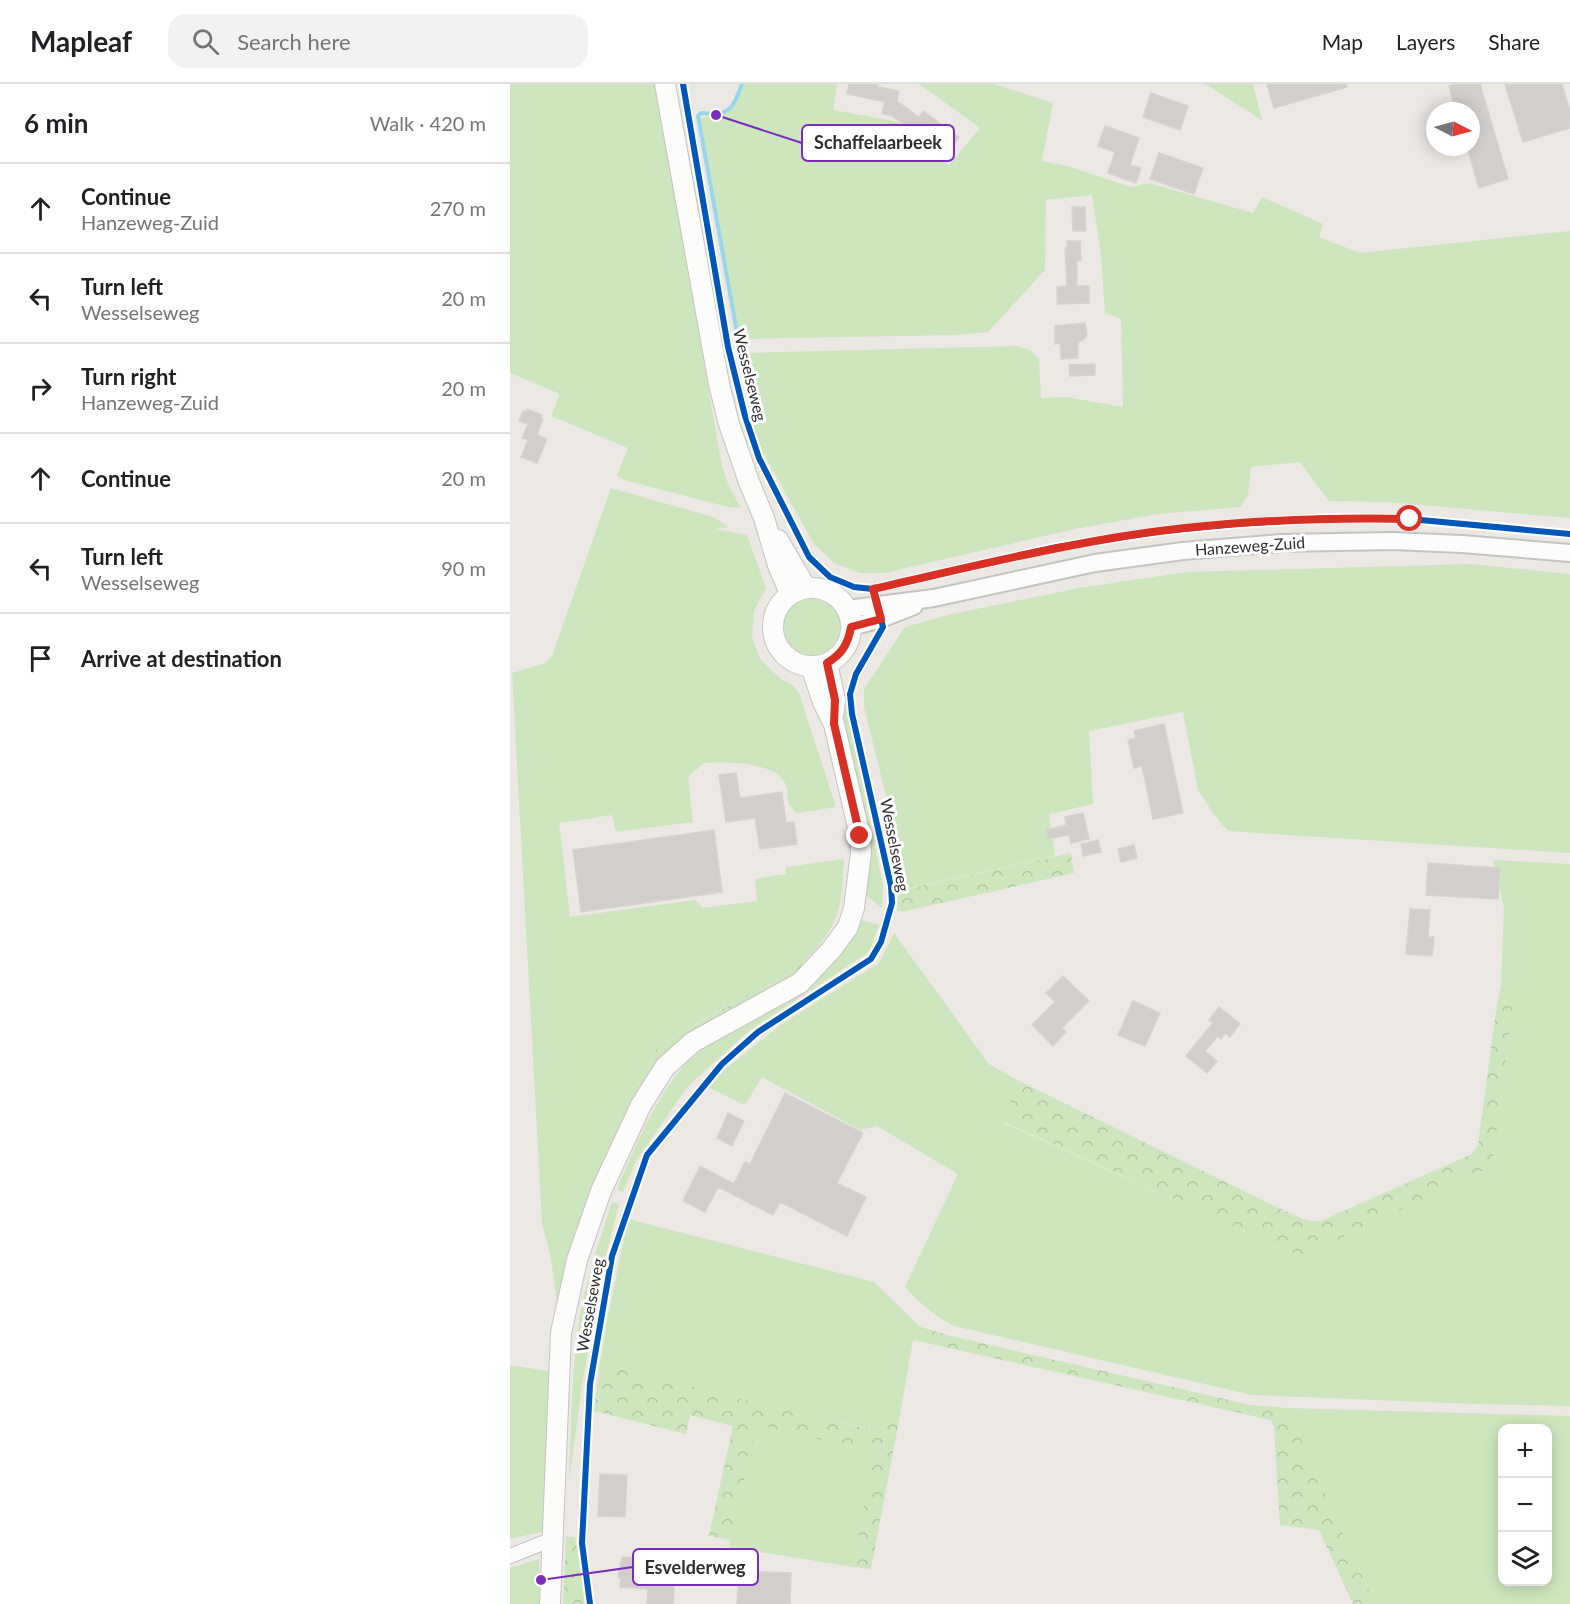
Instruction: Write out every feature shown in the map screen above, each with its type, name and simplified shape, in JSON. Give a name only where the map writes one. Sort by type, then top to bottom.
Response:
[{"type":"main road","name":"Wesselseweg","points":[[665,84],[719,384],[729,424],[749,482],[765,518],[778,565],[798,591]]},
{"type":"main road","points":[[825,590],[841,600],[849,618],[849,639],[844,649],[837,657],[819,664],[797,663],[777,644],[773,631],[774,617],[780,604],[798,591],[825,590]]},
{"type":"main road","name":"Wesselseweg","points":[[550,1604],[561,1333],[577,1260],[600,1191],[641,1105],[665,1067],[693,1042],[800,983],[831,951],[848,927],[851,917],[858,890],[860,836],[834,724],[823,702],[819,664]]},
{"type":"street","name":"Hanzeweg-Zuid","points":[[849,618],[1095,563],[1184,551],[1282,543],[1393,541],[1570,553]]},
{"type":"street","points":[[510,1556],[553,1539]]},
{"type":"green space","points":[[510,84],[655,84],[722,466],[728,484],[741,508],[728,507],[624,480],[617,475],[628,448],[551,416],[560,394],[510,373]]},
{"type":"green space","points":[[744,84],[837,84],[833,110],[899,122],[949,165],[980,128],[919,84],[994,84],[1053,103],[1042,161],[1071,167],[1131,187],[1149,183],[1253,213],[1262,197],[1323,224],[1319,237],[1360,253],[1570,231],[1570,518],[1388,502],[1329,501],[1300,462],[1251,467],[1248,495],[1240,507],[1158,514],[1075,529],[884,573],[860,573],[834,563],[814,544],[763,453],[752,422],[740,353],[1016,346],[1030,350],[1039,359],[1041,398],[1066,397],[1123,407],[1121,319],[1105,313],[1101,255],[1092,195],[1046,200],[1045,270],[988,332],[956,335],[737,339],[699,119],[733,108]]},
{"type":"green space","points":[[1205,84],[1253,84],[1262,120]]},
{"type":"green space","points":[[611,488],[713,517],[729,527],[715,529],[747,535],[766,588],[754,611],[752,637],[760,659],[781,679],[794,686],[799,693],[836,807],[797,813],[788,801],[785,783],[771,770],[748,764],[704,763],[688,777],[693,822],[616,832],[612,815],[559,823],[570,917],[695,900],[703,908],[757,901],[755,879],[786,874],[786,867],[844,859],[843,880],[837,914],[830,929],[810,955],[771,984],[712,1014],[657,1049],[600,1176],[557,1303],[551,1259],[542,1223],[512,673],[546,663],[552,656]]},
{"type":"green space","points":[[1470,564],[1570,574],[1570,853],[1228,831],[1198,790],[1183,712],[1089,731],[1093,804],[1049,814],[1055,856],[905,889],[887,800],[864,707],[864,689],[905,627],[952,614],[1079,588],[1187,572]]},
{"type":"green space","points":[[812,599],[823,601],[832,607],[838,616],[840,627],[838,638],[832,647],[823,653],[812,655],[801,653],[792,647],[786,638],[784,627],[786,616],[792,607],[801,601]]},
{"type":"green space","points":[[834,664],[841,681],[883,885],[882,908],[863,893],[854,783]]},
{"type":"green space","points":[[1071,853],[1074,873],[906,911],[897,911],[898,891]]},
{"type":"green space","points":[[1493,860],[1570,864],[1570,1406],[1252,1395],[954,1326],[928,1309],[905,1287],[958,1174],[877,1126],[860,1130],[762,1077],[745,1105],[708,1087],[718,1075],[782,1024],[879,963],[894,933],[989,1064],[1017,1080],[1004,1123],[1297,1255],[1490,1167],[1493,1159],[1515,989],[1507,985],[1501,987],[1504,908]]},
{"type":"green space","points":[[860,920],[879,925],[866,954],[749,1031],[688,1086],[636,1161],[623,1192],[617,1189],[656,1107],[687,1062]]},
{"type":"green space","points":[[804,961],[801,972],[730,1014],[642,1101],[556,1333],[557,1303],[600,1176],[657,1049],[742,998],[770,985]]},
{"type":"green space","points":[[1513,985],[1515,989],[1493,1159],[1490,1167],[1308,1254],[1297,1255],[1004,1122],[1017,1080],[1289,1213],[1309,1221],[1321,1221],[1472,1154],[1478,1145],[1497,1004],[1501,987]]},
{"type":"green space","points":[[612,1202],[619,1204],[600,1278],[569,1482],[573,1382],[579,1322],[589,1276]]},
{"type":"green space","points":[[628,1219],[874,1282],[916,1323],[900,1415],[886,1428],[878,1430],[808,1416],[600,1363]]},
{"type":"green space","points":[[916,1323],[921,1327],[947,1335],[1251,1405],[1287,1408],[1375,1604],[1353,1604],[1319,1530],[1280,1525],[1274,1427],[1271,1420],[913,1340]]},
{"type":"green space","points":[[600,1363],[808,1416],[870,1429],[886,1428],[901,1410],[871,1569],[853,1567],[873,1453],[757,1424],[731,1540],[709,1536],[733,1426],[690,1415],[686,1434],[594,1411]]},
{"type":"green space","points":[[510,1365],[554,1372],[549,1530],[510,1539]]},
{"type":"green space","points":[[1287,1408],[1570,1416],[1570,1604],[1375,1604]]},
{"type":"green space","points":[[757,1423],[873,1453],[853,1567],[729,1547]]},
{"type":"green space","points":[[566,1537],[575,1537],[586,1604],[563,1604]]},
{"type":"green space","points":[[539,1559],[539,1604],[510,1604],[510,1568]]},
{"type":"building","points":[[849,84],[878,84],[878,87],[899,91],[897,101],[919,117],[923,111],[959,137],[947,155],[892,116],[882,114],[885,102],[847,94]]},
{"type":"building","points":[[1267,84],[1346,84],[1347,87],[1274,108]]},
{"type":"building","points":[[1480,84],[1508,179],[1479,188],[1470,156],[1480,156],[1480,102],[1453,102],[1449,86]]},
{"type":"building","points":[[1505,84],[1562,84],[1570,111],[1570,128],[1523,142]]},
{"type":"building","points":[[1151,93],[1188,106],[1180,130],[1143,117]]},
{"type":"building","points":[[1105,126],[1139,138],[1130,165],[1141,168],[1136,183],[1108,173],[1115,152],[1098,146]]},
{"type":"building","points":[[1159,153],[1203,168],[1194,194],[1150,179]]},
{"type":"building","points":[[1072,207],[1085,207],[1086,231],[1073,231]]},
{"type":"building","points":[[1067,241],[1080,241],[1081,260],[1077,261],[1077,286],[1089,286],[1089,303],[1057,304],[1057,287],[1067,286],[1065,248],[1067,248]]},
{"type":"building","points":[[1085,323],[1087,334],[1078,343],[1078,358],[1061,359],[1060,343],[1055,344],[1055,326]]},
{"type":"building","points":[[1095,364],[1095,375],[1070,376],[1069,365]]},
{"type":"building","points":[[527,409],[542,415],[540,418],[543,419],[537,435],[547,439],[537,463],[521,457],[528,440],[522,438],[528,424],[519,421],[523,411],[526,412]]},
{"type":"building","points":[[1164,724],[1183,813],[1153,819],[1142,766],[1134,768],[1128,740],[1136,738],[1134,731]]},
{"type":"building","points":[[736,773],[740,798],[782,792],[786,823],[794,822],[797,844],[760,849],[755,818],[726,822],[719,775]]},
{"type":"building","points":[[1083,813],[1089,839],[1071,843],[1069,835],[1048,839],[1046,830],[1066,825],[1065,817]]},
{"type":"building","points":[[714,830],[722,892],[581,912],[573,850]]},
{"type":"building","points":[[1098,840],[1101,852],[1083,856],[1081,844]]},
{"type":"building","points":[[1134,845],[1137,858],[1121,862],[1118,849]]},
{"type":"building","points":[[1428,863],[1500,868],[1498,899],[1426,895]]},
{"type":"building","points":[[1410,909],[1430,910],[1428,937],[1434,937],[1432,956],[1406,954]]},
{"type":"building","points":[[1063,976],[1089,1001],[1062,1028],[1066,1032],[1053,1046],[1032,1025],[1055,1002],[1046,993]]},
{"type":"building","points":[[1133,1001],[1160,1013],[1145,1046],[1118,1035]]},
{"type":"building","points":[[1219,1007],[1240,1024],[1230,1037],[1225,1033],[1221,1039],[1218,1036],[1205,1051],[1217,1061],[1207,1073],[1186,1056],[1213,1023],[1209,1020]]},
{"type":"building","points":[[785,1093],[863,1133],[837,1183],[866,1197],[847,1236],[780,1202],[773,1215],[718,1187],[705,1212],[683,1201],[700,1166],[734,1184],[745,1162],[750,1164]]},
{"type":"building","points":[[728,1113],[744,1121],[732,1146],[717,1138]]},
{"type":"building","points":[[600,1474],[627,1475],[625,1517],[598,1516]]},
{"type":"building","points":[[622,1557],[639,1558],[639,1566],[675,1568],[673,1604],[647,1604],[648,1589],[620,1587],[621,1578],[618,1577]]},
{"type":"building","points":[[739,1571],[791,1573],[790,1604],[737,1604]]},
{"type":"waterway","points":[[738,338],[698,116],[701,113],[711,114],[729,109],[742,84]]},
{"type":"cycle path","points":[[590,1604],[582,1543],[590,1384],[612,1256],[647,1155],[722,1064],[758,1032],[871,959],[881,942],[892,903],[891,886],[852,714],[850,694],[856,674],[883,627],[873,589],[854,587],[830,577],[809,557],[759,458],[745,416],[728,347],[683,84]]},
{"type":"cycle path","points":[[873,589],[1057,547],[1162,531],[1235,524],[1332,518],[1410,519],[1570,534]]},
{"type":"place","name":"Schaffelaarbeek","points":[[716,115]]},
{"type":"place","name":"Esvelderweg","points":[[541,1580]]},
{"type":"route","points":[[860,836],[834,724],[835,700],[827,663],[844,649],[851,627],[881,619],[873,589],[1057,548],[1162,531],[1332,518],[1410,519]]}]
